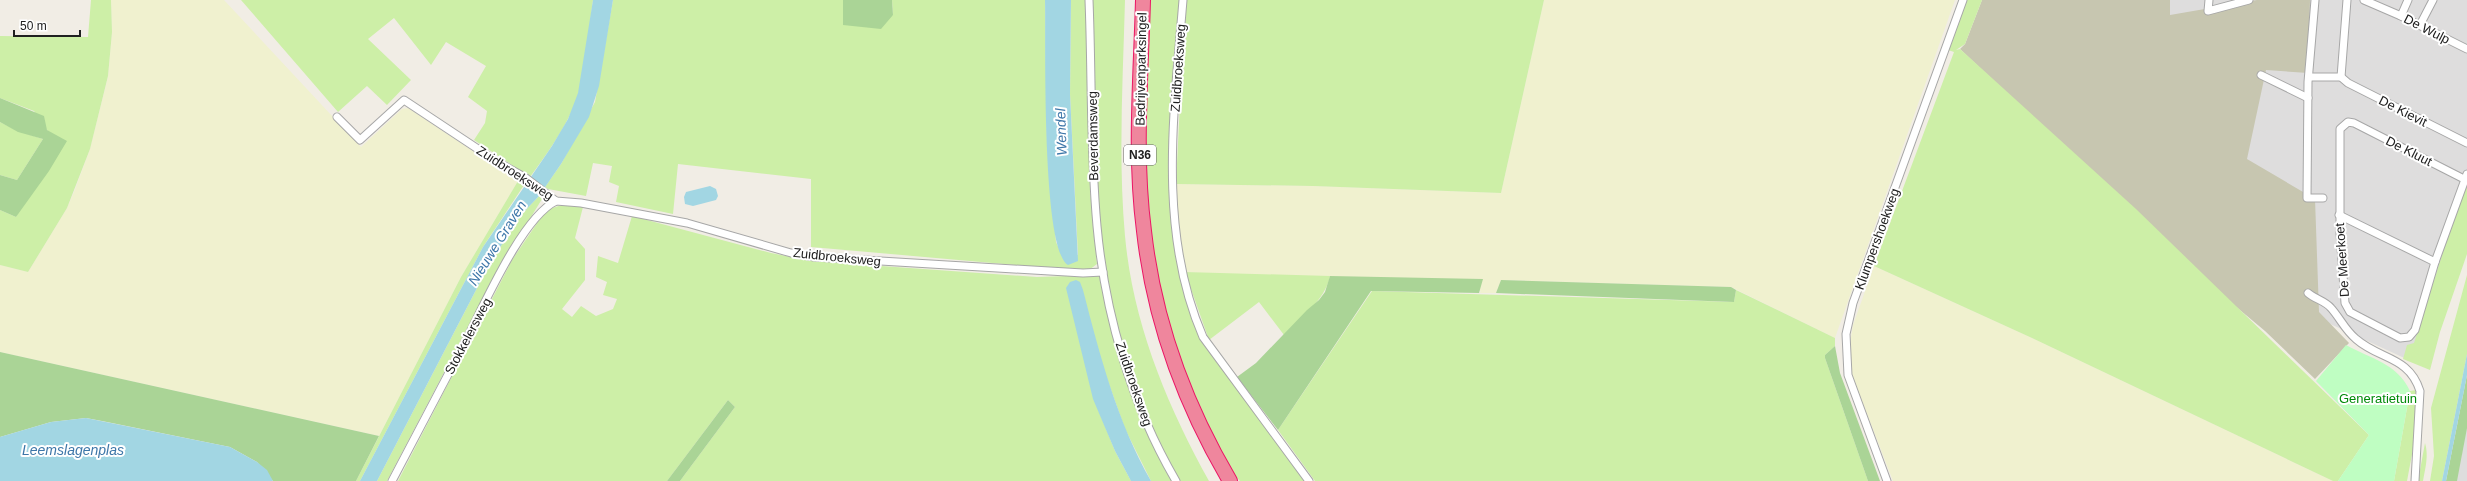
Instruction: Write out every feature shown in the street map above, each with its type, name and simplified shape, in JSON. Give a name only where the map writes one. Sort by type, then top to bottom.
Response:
[{"type":"highway","name":"Bedrijvenparksingel","points":[[1133,0],[1131,156],[1134,229],[1140,270],[1148,312],[1168,377],[1194,437],[1218,481]]},
{"type":"highway","name":"Bedrijvenparksingel","points":[[1143,0],[1140,182],[1143,229],[1151,282],[1157,309],[1177,375],[1210,448],[1230,481]]},
{"type":"street","name":"Beverdamsweg","points":[[1090,0],[1094,187],[1103,272]]},
{"type":"street","name":"Zuidbroeksweg","points":[[1183,0],[1173,140],[1173,184],[1177,243],[1193,314],[1203,337],[1309,481]]},
{"type":"street","name":"Klumpershoekweg","points":[[1887,481],[1848,375],[1846,334],[1853,303],[1963,0]]},
{"type":"street","points":[[2208,0],[2208,11],[2249,0]]},
{"type":"street","points":[[2315,0],[2308,98],[2307,198],[2323,198]]},
{"type":"street","points":[[2309,77],[2341,77],[2347,0]]},
{"type":"street","name":"De Wulp","points":[[2364,0],[2420,25],[2467,49]]},
{"type":"street","points":[[2401,16],[2408,0]]},
{"type":"street","points":[[2420,25],[2433,0]]},
{"type":"street","points":[[2261,75],[2308,98]]},
{"type":"street","name":"De Kievit","points":[[2341,77],[2348,83],[2467,143]]},
{"type":"street","name":"Zuidbroeksweg","points":[[337,117],[360,140],[404,100],[496,161],[526,178],[556,201],[581,203],[687,223],[790,253],[814,257],[1083,273],[1103,272],[1113,325],[1130,380],[1151,434],[1176,481]]},
{"type":"street","name":"De Meerkoet","points":[[2354,123],[2348,122],[2340,129],[2340,215],[2347,309],[2400,338],[2409,337],[2415,330],[2435,262],[2466,177]]},
{"type":"street","name":"De Kluut","points":[[2354,123],[2466,177]]},
{"type":"street","name":"Stokkelersweg","points":[[392,481],[505,266],[542,209],[556,201]]},
{"type":"street","points":[[2340,215],[2435,262]]},
{"type":"street","points":[[2308,292],[2330,307],[2346,330],[2357,340],[2397,361],[2412,373],[2420,391],[2415,481]]},
{"type":"shaded area","points":[[111,0],[224,0],[361,147],[402,109],[408,108],[518,181],[461,277],[379,436],[0,352],[0,265],[28,272],[67,208],[74,192],[90,149],[108,77],[112,32]]},
{"type":"shaded area","points":[[1544,0],[1955,0],[1835,338],[1731,287],[1501,280],[1496,293],[1479,293],[1481,291],[1185,272],[1177,224],[1176,184],[1313,186],[1501,193]]},
{"type":"shaded area","points":[[1982,0],[2170,0],[2170,15],[2257,0],[2310,0],[2308,73],[2266,70],[2247,159],[2315,199],[2319,312],[2349,343],[2315,379],[2265,331],[2222,295],[1960,49],[1965,44]]},
{"type":"shaded area","points":[[1995,0],[2467,0],[2467,199],[2413,362],[2326,322]]},
{"type":"shaded area","points":[[1874,266],[2032,338],[2333,481],[1893,481],[1850,370],[1849,349],[1853,325]]},
{"type":"shaded area","points":[[2467,398],[2467,481],[2452,481]]},
{"type":"green space","points":[[91,0],[111,0],[112,32],[108,76],[90,149],[67,208],[28,272],[0,265],[0,210],[16,217],[55,137],[47,130],[34,111],[0,98],[0,36],[88,37]]},
{"type":"green space","points":[[241,0],[593,0],[582,81],[574,106],[570,116],[548,152],[530,177],[474,140],[485,123],[487,111],[468,97],[486,66],[446,42],[431,65],[394,18],[368,39],[411,80],[387,105],[367,86],[338,112]]},
{"type":"green space","points":[[613,0],[843,0],[843,25],[893,15],[892,0],[1045,0],[1047,142],[1056,242],[1060,251],[1078,255],[1070,94],[1071,0],[1086,0],[1090,189],[1097,264],[1089,270],[1050,268],[811,247],[811,179],[678,164],[673,214],[616,202],[619,186],[609,182],[612,166],[593,163],[586,196],[548,189],[545,187],[561,164],[595,102]]},
{"type":"green space","points":[[843,0],[892,0],[893,15],[881,29],[843,25]]},
{"type":"green space","points":[[1092,0],[1125,0],[1122,177],[1125,236],[1129,269],[1144,332],[1154,363],[1179,423],[1209,481],[1179,481],[1143,408],[1123,350],[1107,280],[1097,219]]},
{"type":"green space","points":[[1149,0],[1180,0],[1173,85],[1170,171],[1172,214],[1177,256],[1186,297],[1200,338],[1305,481],[1240,481],[1226,464],[1210,433],[1185,375],[1170,333],[1159,290],[1149,218],[1146,109]]},
{"type":"green space","points":[[1185,0],[1544,0],[1501,193],[1313,186],[1176,184]]},
{"type":"green space","points":[[1966,0],[1982,0],[1965,44],[1956,50],[1960,49],[2136,209],[2369,435],[2338,481],[2333,481],[2032,338],[1874,266],[1954,52],[1948,50]]},
{"type":"green space","points":[[0,98],[44,116],[47,130],[67,141],[49,171],[16,217],[0,210],[0,175],[17,180],[43,139],[18,132],[0,122]]},
{"type":"green space","points":[[0,122],[18,131],[43,139],[17,180],[0,175]]},
{"type":"green space","points":[[518,181],[524,185],[483,247],[360,481],[356,481],[461,277]]},
{"type":"green space","points":[[2467,186],[2467,254],[2440,332],[2430,370],[2403,359],[2407,345],[2414,343],[2451,227]]},
{"type":"green space","points":[[539,196],[542,199],[492,281],[387,481],[377,481],[490,263],[520,216]]},
{"type":"green space","points":[[565,204],[583,207],[575,238],[585,249],[585,280],[562,309],[572,317],[581,306],[596,316],[613,309],[617,299],[603,295],[607,282],[596,277],[598,256],[618,263],[632,216],[771,253],[811,261],[1037,277],[1100,275],[1149,433],[1172,481],[1151,481],[1125,429],[1105,373],[1094,399],[1115,451],[1131,481],[680,481],[735,407],[728,400],[667,481],[398,481],[512,260],[546,210]]},
{"type":"green space","points":[[1185,272],[1330,276],[1318,301],[1284,335],[1259,302],[1209,340]]},
{"type":"green space","points":[[2467,275],[2467,354],[2442,481],[2430,481],[2434,456],[2431,408]]},
{"type":"green space","points":[[1330,276],[1483,279],[1479,293],[1371,291],[1278,430],[1237,377],[1256,363],[1307,310],[1319,300],[1325,292]]},
{"type":"green space","points":[[1501,280],[1731,287],[1736,290],[1734,302],[1496,293]]},
{"type":"green space","points":[[1736,290],[1835,338],[1835,346],[1825,355],[1825,358],[1868,481],[1315,481],[1278,430],[1372,291],[1734,302]]},
{"type":"green space","name":"Generatietuin","points":[[2346,345],[2391,368],[2405,382],[2410,391],[2394,481],[2338,481],[2369,435],[2316,381]]},
{"type":"green space","points":[[1835,346],[1840,373],[1880,481],[1868,481],[1825,358],[1825,355]]},
{"type":"green space","points":[[0,352],[379,436],[356,481],[273,481],[257,462],[230,447],[86,418],[51,422],[0,437]]},
{"type":"green space","points":[[2467,375],[2467,428],[2457,481],[2446,481]]},
{"type":"green space","points":[[2416,390],[2418,395],[2417,428],[2407,481],[2394,481],[2410,391]]},
{"type":"green space","points":[[728,400],[735,407],[680,481],[667,481]]},
{"type":"green space","points":[[2425,443],[2427,458],[2425,472],[2423,481],[2418,481]]},
{"type":"water","name":"Nieuwe Graven","points":[[593,0],[613,0],[599,86],[589,117],[561,164],[539,196],[520,216],[490,263],[377,481],[360,481],[483,247],[552,146],[568,119],[578,93]]},
{"type":"water","name":"Wendel","points":[[1045,0],[1071,0],[1070,94],[1078,261],[1068,265],[1059,251],[1053,223],[1049,185]]},
{"type":"water","points":[[710,186],[716,189],[718,196],[716,200],[693,206],[685,204],[684,197],[686,192]]},
{"type":"water","points":[[1076,280],[1080,282],[1083,290],[1103,364],[1119,412],[1128,435],[1151,481],[1131,481],[1115,451],[1093,399],[1066,288],[1070,282]]},
{"type":"water","points":[[2467,354],[2467,375],[2446,481],[2442,481]]},
{"type":"water","name":"Leemslagenplas","points":[[86,418],[230,447],[257,462],[267,470],[273,481],[0,481],[0,437],[51,422]]}]
